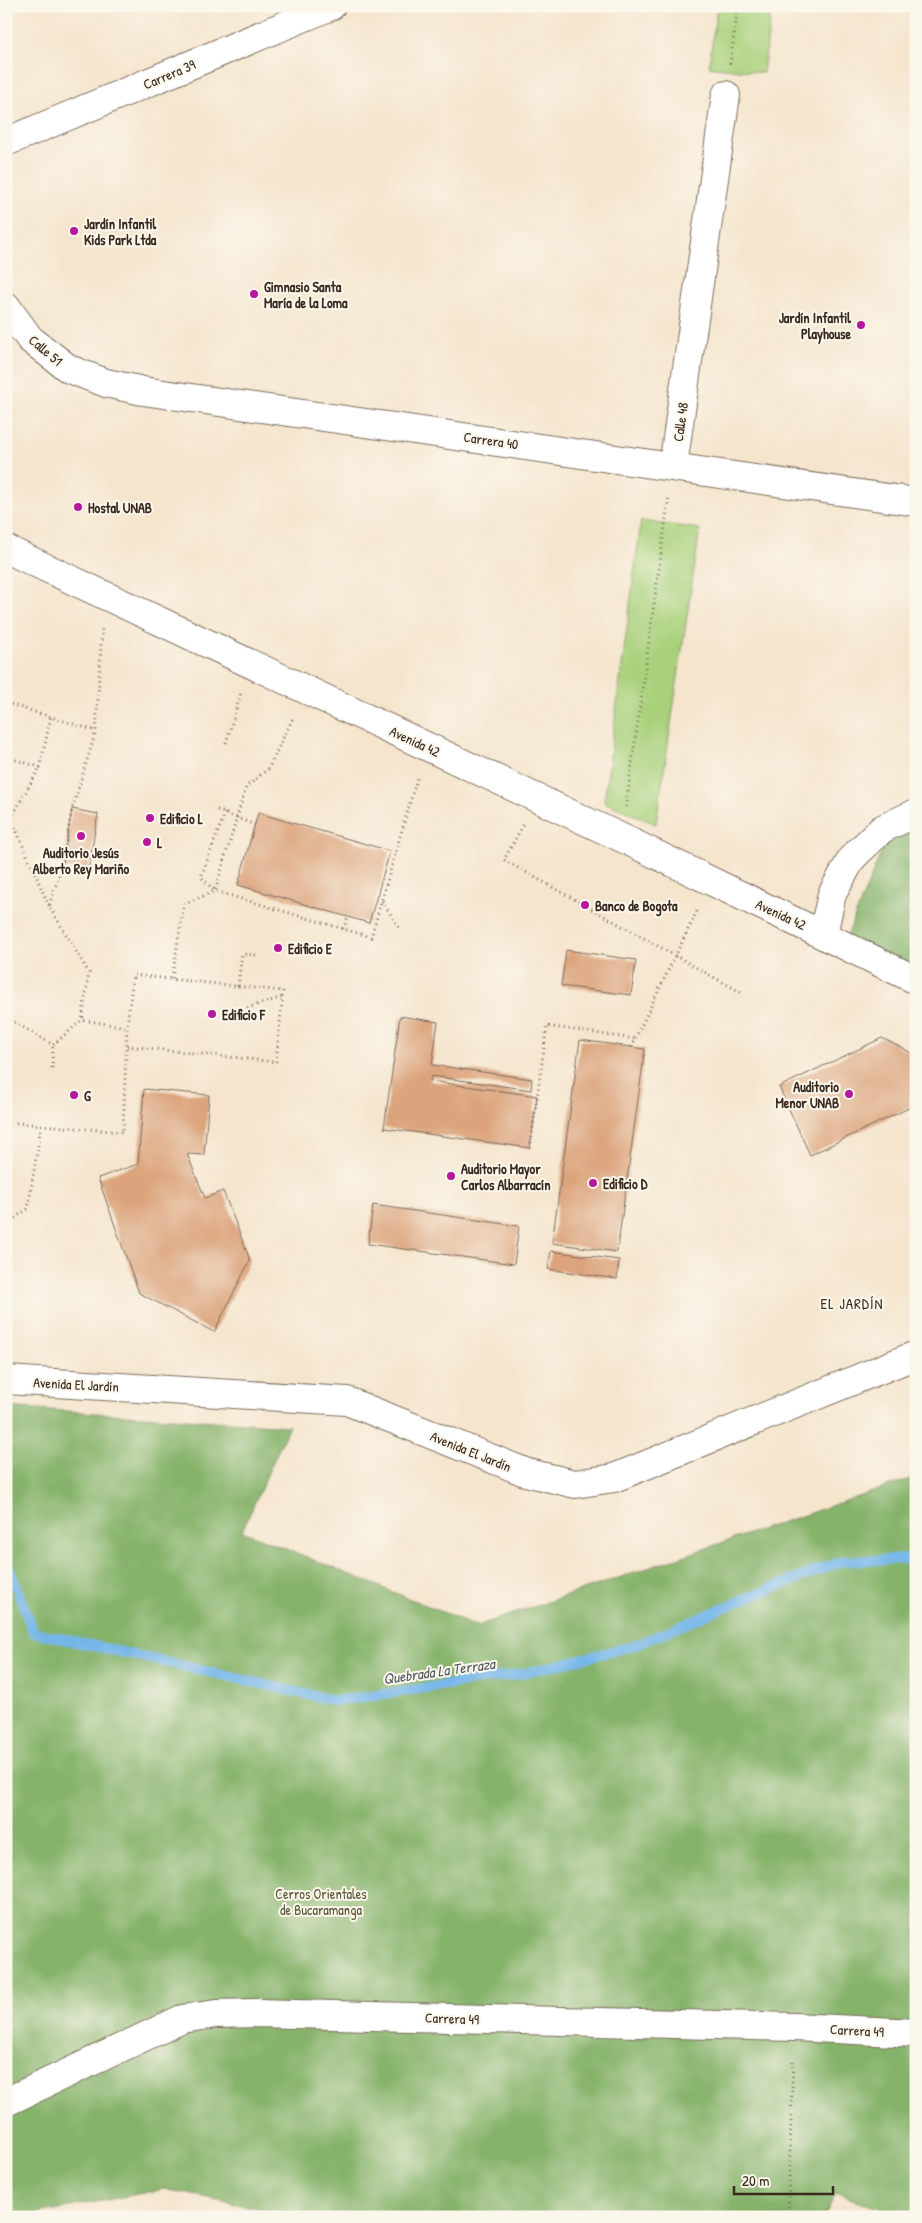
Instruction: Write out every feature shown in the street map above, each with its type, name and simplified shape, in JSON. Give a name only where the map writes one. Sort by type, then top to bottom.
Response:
[{"type":"street","name":"Carrera 39","points":[[6,142],[331,6]]},
{"type":"street","name":"Calle 48","points":[[673,466],[726,95]]},
{"type":"street","name":"Calle 51","points":[[6,306],[30,339],[69,369]]},
{"type":"street","name":"Carrera 40","points":[[69,369],[106,384],[143,391],[916,502]]},
{"type":"street","name":"Avenida 42","points":[[6,549],[823,934]]},
{"type":"street","points":[[916,813],[882,829],[852,858],[832,894],[823,934],[916,980]]},
{"type":"street","name":"Avenida El Jardín","points":[[6,1380],[347,1401],[525,1472],[575,1484],[614,1478],[916,1355]]},
{"type":"street","name":"Carrera 49","points":[[6,2102],[175,2022],[216,2014],[256,2013],[794,2027],[916,2033]]},
{"type":"path","points":[[726,95],[738,6]]},
{"type":"path","points":[[622,838],[673,466]]},
{"type":"path","points":[[49,906],[62,867],[72,809],[96,731],[104,595]]},
{"type":"path","points":[[226,743],[250,663]]},
{"type":"path","points":[[172,978],[184,904],[215,891],[246,787],[268,770],[307,690]]},
{"type":"path","points":[[6,703],[96,731]]},
{"type":"path","points":[[6,958],[11,818],[40,767],[51,717]]},
{"type":"path","points":[[225,813],[201,877],[215,891],[371,937],[427,746]]},
{"type":"path","points":[[6,757],[40,767]]},
{"type":"path","points":[[538,799],[504,860],[742,993]]},
{"type":"path","points":[[217,810],[255,825]]},
{"type":"path","points":[[6,816],[11,818],[49,906],[89,973],[82,1020],[53,1044],[52,1068]]},
{"type":"path","points":[[631,1047],[711,881]]},
{"type":"path","points":[[382,900],[399,928]]},
{"type":"path","points":[[343,929],[348,917]]},
{"type":"path","points":[[238,986],[242,954],[256,955]]},
{"type":"path","points":[[6,1122],[123,1132],[127,1028],[133,975],[283,991],[276,1062],[127,1046]]},
{"type":"path","points":[[247,1008],[283,997]]},
{"type":"path","points":[[6,1017],[53,1044]]},
{"type":"path","points":[[82,1020],[127,1028]]},
{"type":"path","points":[[530,1148],[547,1026],[635,1039]]},
{"type":"path","points":[[6,1223],[28,1209],[42,1126]]},
{"type":"path","points":[[788,2217],[794,2027]]},
{"type":"green space","points":[[717,6],[772,6],[763,73],[709,66]]},
{"type":"green space","points":[[641,521],[700,529],[656,824],[604,802]]},
{"type":"green space","points":[[916,826],[916,968],[847,936],[886,840]]},
{"type":"green space","name":"Cerros Orientales de Bucaramanga","points":[[6,1407],[289,1426],[242,1531],[477,1626],[916,1477],[916,2217],[903,2217],[836,2193],[824,2217],[301,2217],[164,2189],[17,2217],[6,2217]]},
{"type":"building","name":"Auditorio Jesús Alberto Rey Mariño","points":[[72,809],[98,814],[88,871],[62,867]]},
{"type":"building","points":[[258,813],[390,851],[369,923],[238,885]]},
{"type":"building","points":[[566,950],[636,960],[631,995],[561,986]]},
{"type":"building","points":[[400,1016],[438,1022],[432,1065],[532,1079],[531,1090],[431,1076],[430,1081],[537,1096],[530,1148],[384,1128]]},
{"type":"building","name":"Auditorio Menor UNAB","points":[[882,1038],[916,1055],[916,1101],[913,1106],[810,1155],[779,1087]]},
{"type":"building","name":"Edificio D","points":[[580,1040],[645,1049],[617,1252],[552,1243]]},
{"type":"building","points":[[144,1089],[209,1095],[204,1155],[187,1154],[205,1198],[223,1191],[250,1260],[214,1332],[139,1293],[98,1178],[138,1164]]},
{"type":"building","points":[[373,1205],[519,1226],[514,1264],[368,1244]]},
{"type":"building","points":[[551,1251],[619,1260],[617,1279],[548,1269]]},
{"type":"waterway","name":"Quebrada La Terraza","points":[[6,1559],[33,1632],[336,1701],[521,1674],[633,1646],[754,1595],[843,1561],[916,1559]]},
{"type":"place","name":"Jardín Infantil Kids Park Ltda","points":[[74,231]]},
{"type":"place","name":"Gimnasio Santa María de la Loma","points":[[254,294]]},
{"type":"place","name":"Jardín Infantil Playhouse","points":[[861,325]]},
{"type":"place","name":"Hostal UNAB","points":[[78,507]]},
{"type":"place","name":"Edificio L","points":[[150,818]]},
{"type":"place","name":"Auditorio Jesús Alberto Rey Mariño","points":[[81,836]]},
{"type":"place","name":"L","points":[[147,842]]},
{"type":"place","name":"Banco de Bogota","points":[[585,905]]},
{"type":"place","name":"Edificio E","points":[[278,948]]},
{"type":"place","name":"Edificio F","points":[[212,1014]]},
{"type":"place","name":"Auditorio Menor UNAB","points":[[849,1094]]},
{"type":"place","name":"G","points":[[74,1095]]},
{"type":"place","name":"Auditorio Mayor Carlos Albarracín","points":[[451,1176]]},
{"type":"place","name":"Edificio D","points":[[593,1183]]},
{"type":"district","name":"EL JARDÍN","points":[[852,1303]]}]
